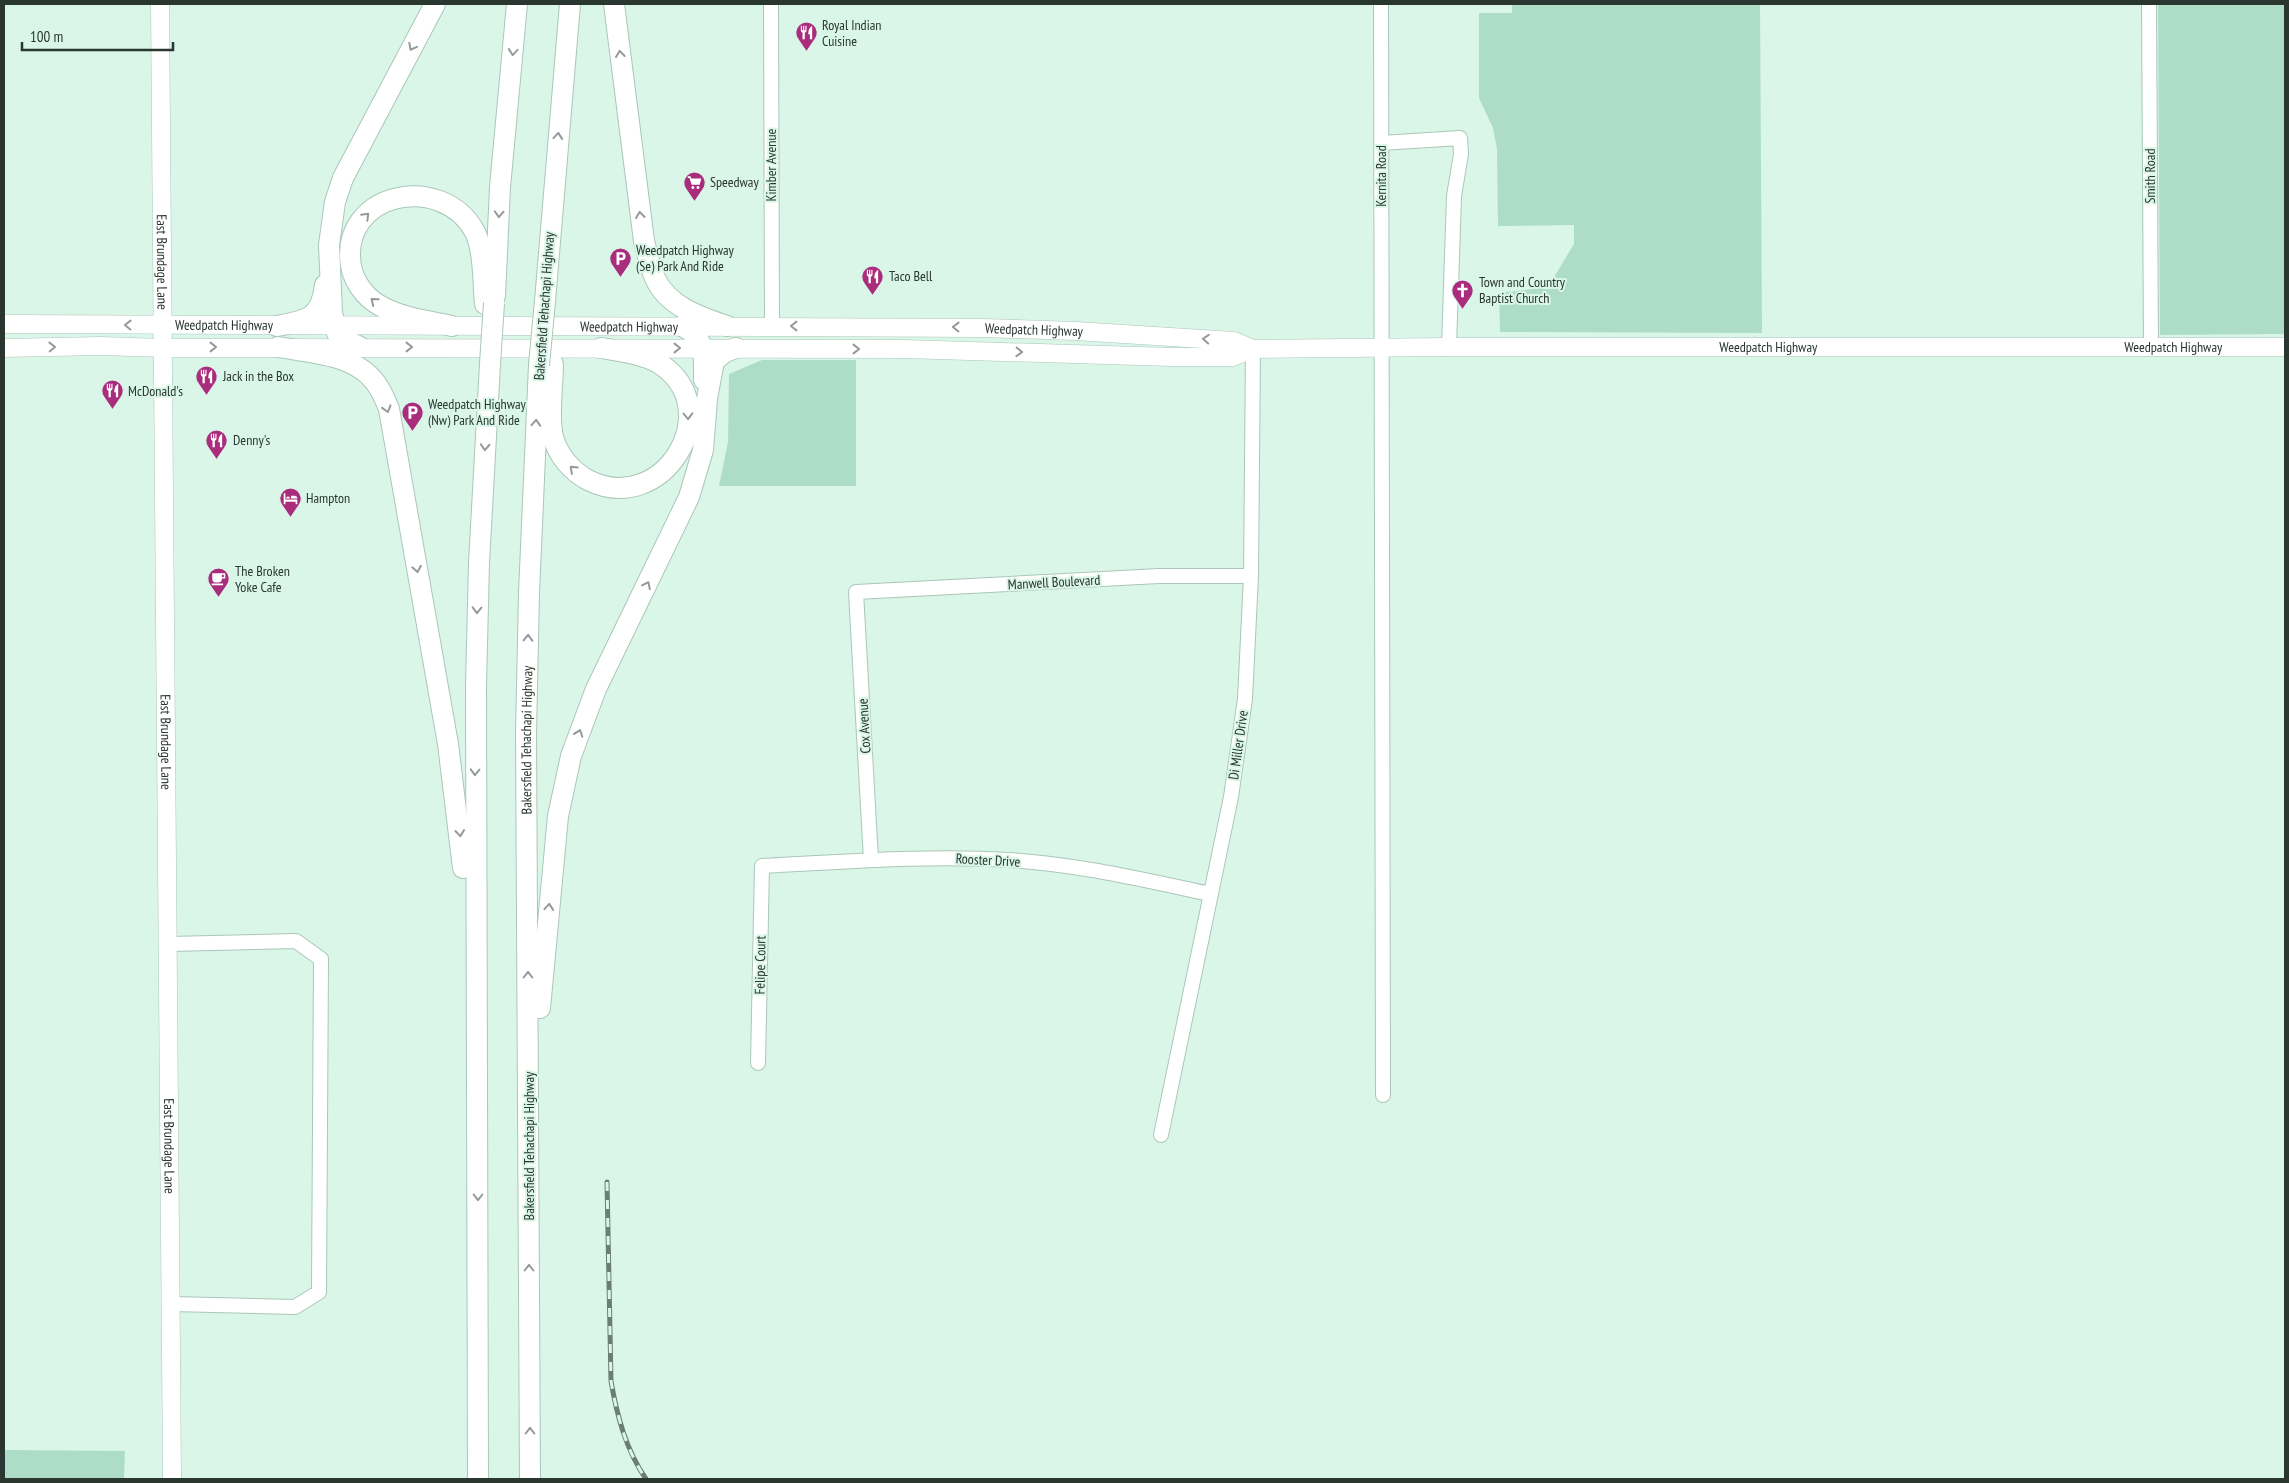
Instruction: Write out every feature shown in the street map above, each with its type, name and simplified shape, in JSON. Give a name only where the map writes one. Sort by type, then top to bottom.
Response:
[{"type":"highway","points":[[360,347],[343,338],[334,326],[328,274],[330,228],[334,202],[343,178],[435,4]]},
{"type":"highway","points":[[478,1479],[478,1165],[474,806],[479,563],[490,364],[490,304],[517,4]]},
{"type":"highway","name":"Bakersfield Tehachapi Highway","points":[[530,1479],[526,713],[533,463],[546,365],[554,185],[570,4]]},
{"type":"highway","points":[[614,4],[644,241],[655,279],[669,297],[690,312],[727,326]]},
{"type":"highway","points":[[452,326],[389,310],[372,301],[360,288],[352,270],[351,238],[366,215],[376,207],[389,200],[415,196],[440,200],[462,215],[476,234],[490,304]]},
{"type":"highway","points":[[277,326],[309,319],[316,314],[320,306],[328,274]]},
{"type":"highway","points":[[682,326],[698,336],[702,348],[704,384],[707,399]]},
{"type":"highway","points":[[278,347],[337,357],[361,370],[379,387],[389,409],[456,796],[466,916],[478,1165]]},
{"type":"highway","points":[[546,365],[552,434],[564,459],[583,477],[606,486],[620,488],[646,483],[668,468],[683,446],[689,421],[684,394],[678,381],[660,365],[638,356],[601,348]]},
{"type":"highway","points":[[529,1059],[540,1010],[558,816],[571,756],[596,689],[689,498],[703,450],[707,399],[714,361],[725,352],[736,348]]},
{"type":"main road","name":"East Brundage Lane","points":[[160,4],[172,1479]]},
{"type":"main road","name":"Weedpatch Highway","points":[[4,324],[939,327],[1076,331],[1234,340],[1253,349]]},
{"type":"main road","name":"Weedpatch Highway","points":[[4,348],[101,346],[164,348],[736,348],[965,350],[1171,357],[1233,357],[1253,349],[1450,347],[2285,347]]},
{"type":"street","name":"Kimber Avenue","points":[[771,4],[772,326]]},
{"type":"street","name":"Kernita Road","points":[[1381,4],[1383,1094]]},
{"type":"street","name":"Smith Road","points":[[2149,4],[2151,347]]},
{"type":"street","points":[[1381,143],[1460,138],[1461,154],[1454,196],[1450,347]]},
{"type":"street","name":"Di Miller Drive","points":[[1161,1135],[1231,797],[1239,748],[1249,650],[1253,349]]},
{"type":"street","name":"Manwell Boulevard","points":[[856,592],[1159,576],[1251,576]]},
{"type":"street","name":"Cox Avenue","points":[[856,592],[871,860]]},
{"type":"street","name":"Rooster Drive","points":[[762,866],[871,860],[964,858],[1029,862],[1103,872],[1210,894]]},
{"type":"street","name":"Felipe Court","points":[[758,1063],[762,866]]},
{"type":"street","points":[[169,944],[296,941],[320,959],[319,1292],[295,1307],[171,1304]]},
{"type":"green space","points":[[1512,4],[1760,4],[1762,333],[1500,332],[1499,293],[1548,287],[1574,244],[1574,225],[1498,226],[1497,149],[1493,128],[1479,98],[1479,13],[1512,13]]},
{"type":"green space","points":[[2158,4],[2285,4],[2285,334],[2160,335]]},
{"type":"green space","points":[[762,360],[856,360],[856,486],[719,486],[728,442],[729,374]]},
{"type":"green space","points":[[4,1450],[125,1451],[124,1479],[4,1479]]},
{"type":"railway","points":[[607,1182],[611,1381],[623,1432],[633,1456],[646,1479]]},
{"type":"place","name":"Royal Indian Cuisine","points":[[806,52]]},
{"type":"place","name":"Speedway","points":[[694,201]]},
{"type":"place","name":"Weedpatch Highway (Se) Park And Ride","points":[[620,277]]},
{"type":"place","name":"Taco Bell","points":[[873,295]]},
{"type":"place","name":"Town and Country Baptist Church","points":[[1463,309]]},
{"type":"place","name":"Jack in the Box","points":[[207,395]]},
{"type":"place","name":"McDonald's","points":[[112,410]]},
{"type":"place","name":"Weedpatch Highway (Nw) Park And Ride","points":[[412,431]]},
{"type":"place","name":"Denny's","points":[[217,459]]},
{"type":"place","name":"Hampton","points":[[290,517]]},
{"type":"place","name":"The Broken Yoke Cafe","points":[[219,598]]}]
